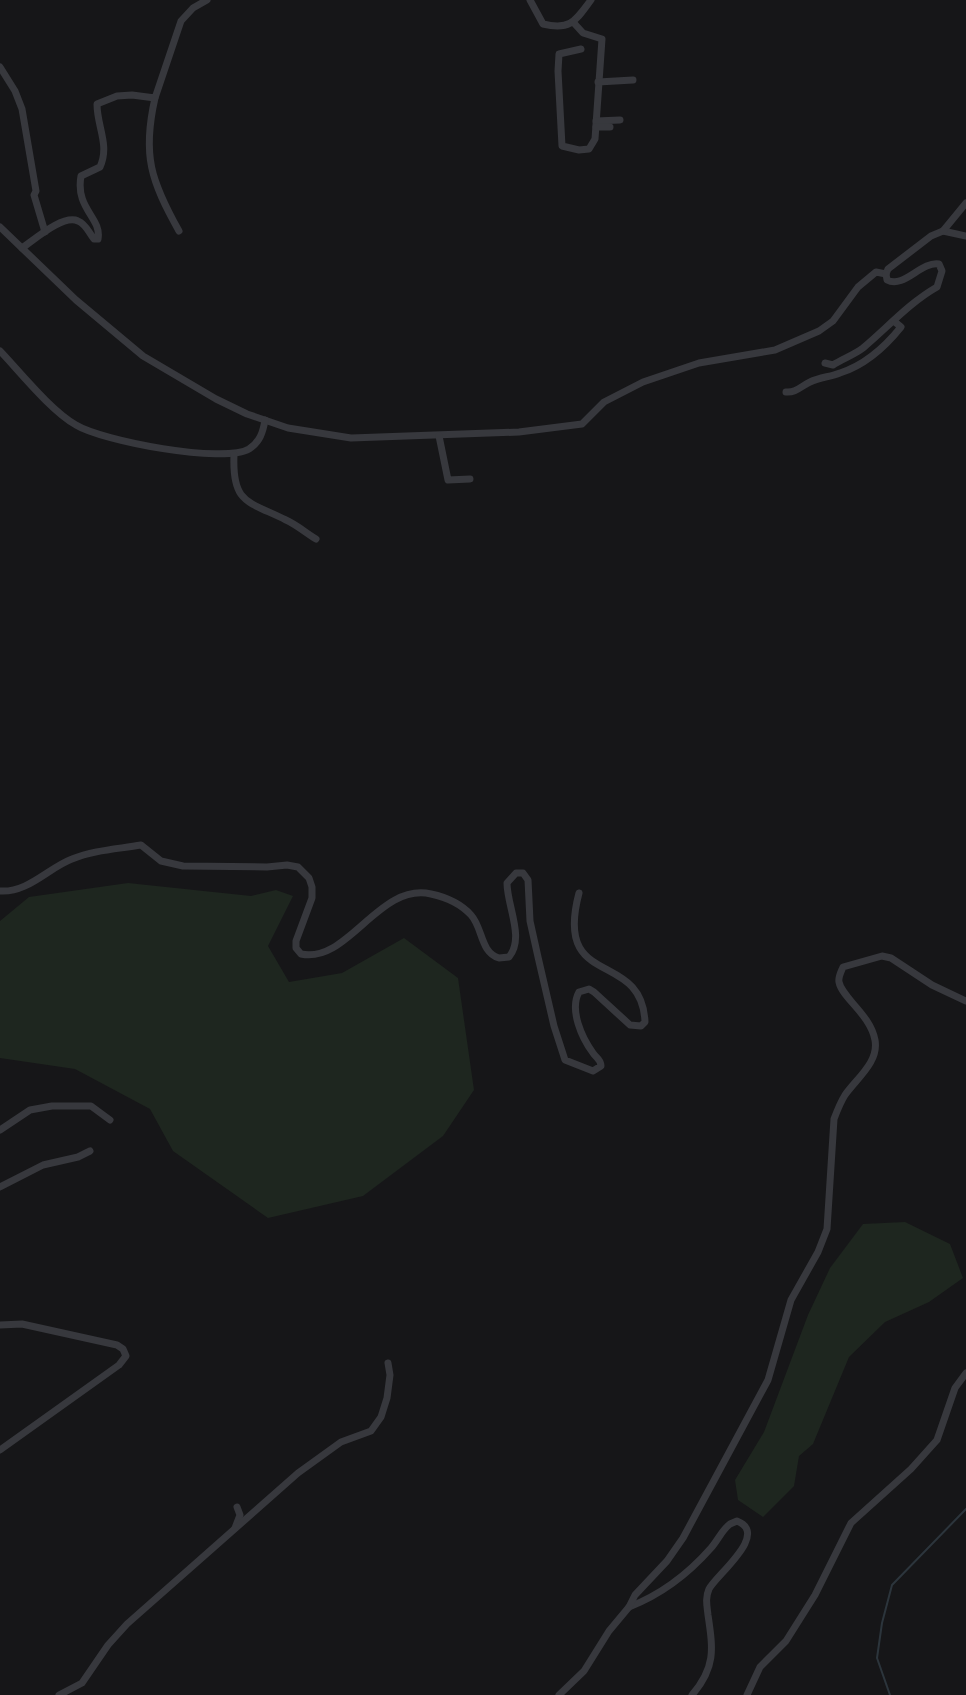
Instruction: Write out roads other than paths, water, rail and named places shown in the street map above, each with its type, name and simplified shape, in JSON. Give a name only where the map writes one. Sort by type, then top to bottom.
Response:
[{"type":"street","points":[[179,231],[163,204],[150,167],[148,129],[154,98],[181,20],[193,8],[207,0]]},
{"type":"street","points":[[530,0],[543,24],[556,27],[573,22],[592,0]]},
{"type":"street","points":[[573,22],[583,33],[602,39],[595,138],[588,148],[579,150],[562,146],[558,71],[559,54],[581,49]]},
{"type":"street","points":[[0,67],[15,91],[22,109],[36,191],[34,195],[45,232]]},
{"type":"street","points":[[598,82],[633,80]]},
{"type":"street","points":[[22,248],[62,222],[72,219],[81,222],[94,239],[98,239],[96,226],[81,200],[79,186],[81,176],[100,168],[104,159],[103,133],[97,120],[97,104],[117,96],[132,95],[154,98]]},
{"type":"street","points":[[596,124],[620,120]]},
{"type":"street","points":[[596,124],[610,127]]},
{"type":"street","points":[[825,362],[833,366],[861,350],[895,322],[915,299],[937,287],[942,271],[939,264],[933,263],[903,280],[890,282],[887,280],[886,274],[888,269],[916,247],[943,231],[966,203]]},
{"type":"street","points":[[0,227],[76,300],[142,356],[223,403],[265,420],[303,431],[351,438],[519,432],[582,424],[609,399],[643,382],[699,363],[775,350],[819,331],[833,321],[858,287],[876,272],[886,274]]},
{"type":"street","points":[[943,231],[966,236]]},
{"type":"street","points":[[786,392],[796,391],[810,382],[845,371],[866,360],[890,340],[901,327],[895,322]]},
{"type":"street","points":[[0,351],[68,420],[93,434],[163,448],[234,455],[254,445],[262,436],[265,420]]},
{"type":"street","points":[[438,436],[448,480],[470,479]]},
{"type":"street","points":[[234,455],[235,484],[243,497],[259,509],[289,521],[316,539]]},
{"type":"street","points":[[0,891],[17,890],[53,867],[72,859],[140,845],[160,861],[183,866],[267,867],[287,865],[298,867],[309,878],[312,887],[312,898],[296,940],[296,948],[301,954],[310,956],[328,950],[398,898],[407,894],[428,893],[450,900],[471,915],[487,951],[499,958],[509,957],[515,947],[507,884],[516,873],[523,873],[528,880],[530,921],[536,948],[554,1026],[565,1060],[593,1071],[602,1066],[580,1030],[574,1003],[579,992],[589,990],[594,992],[630,1025],[641,1026],[645,1022],[645,1016],[641,997],[632,985],[589,959],[577,944],[574,925],[579,893]]},
{"type":"street","points":[[559,1695],[584,1671],[609,1631],[629,1607],[640,1588],[667,1561],[683,1538],[754,1409],[776,1358],[791,1300],[818,1252],[827,1229],[834,1120],[840,1104],[871,1062],[876,1048],[873,1032],[865,1016],[841,987],[838,980],[843,967],[882,956],[891,958],[932,985],[966,1001]]},
{"type":"street","points":[[0,1130],[30,1110],[66,1105],[91,1106],[110,1120]]},
{"type":"street","points":[[0,1187],[43,1165],[78,1157],[90,1151]]},
{"type":"street","points":[[0,1325],[16,1323],[29,1325],[117,1345],[123,1349],[126,1356],[119,1365],[0,1450]]},
{"type":"street","points":[[59,1695],[82,1683],[108,1645],[128,1624],[233,1533],[298,1473],[340,1442],[371,1431],[381,1417],[387,1398],[390,1375],[388,1363]]},
{"type":"street","points":[[747,1695],[760,1667],[786,1641],[815,1595],[851,1523],[911,1469],[938,1440],[955,1388],[966,1373]]},
{"type":"street","points":[[233,1533],[240,1515],[237,1507]]},
{"type":"street","points":[[629,1607],[645,1600],[672,1583],[702,1558],[730,1524],[737,1521],[745,1526],[747,1535],[744,1547],[712,1583],[707,1596],[712,1656],[706,1676],[692,1695]]},
{"type":"waterway","points":[[890,1695],[877,1658],[882,1623],[892,1585],[966,1509]]}]
